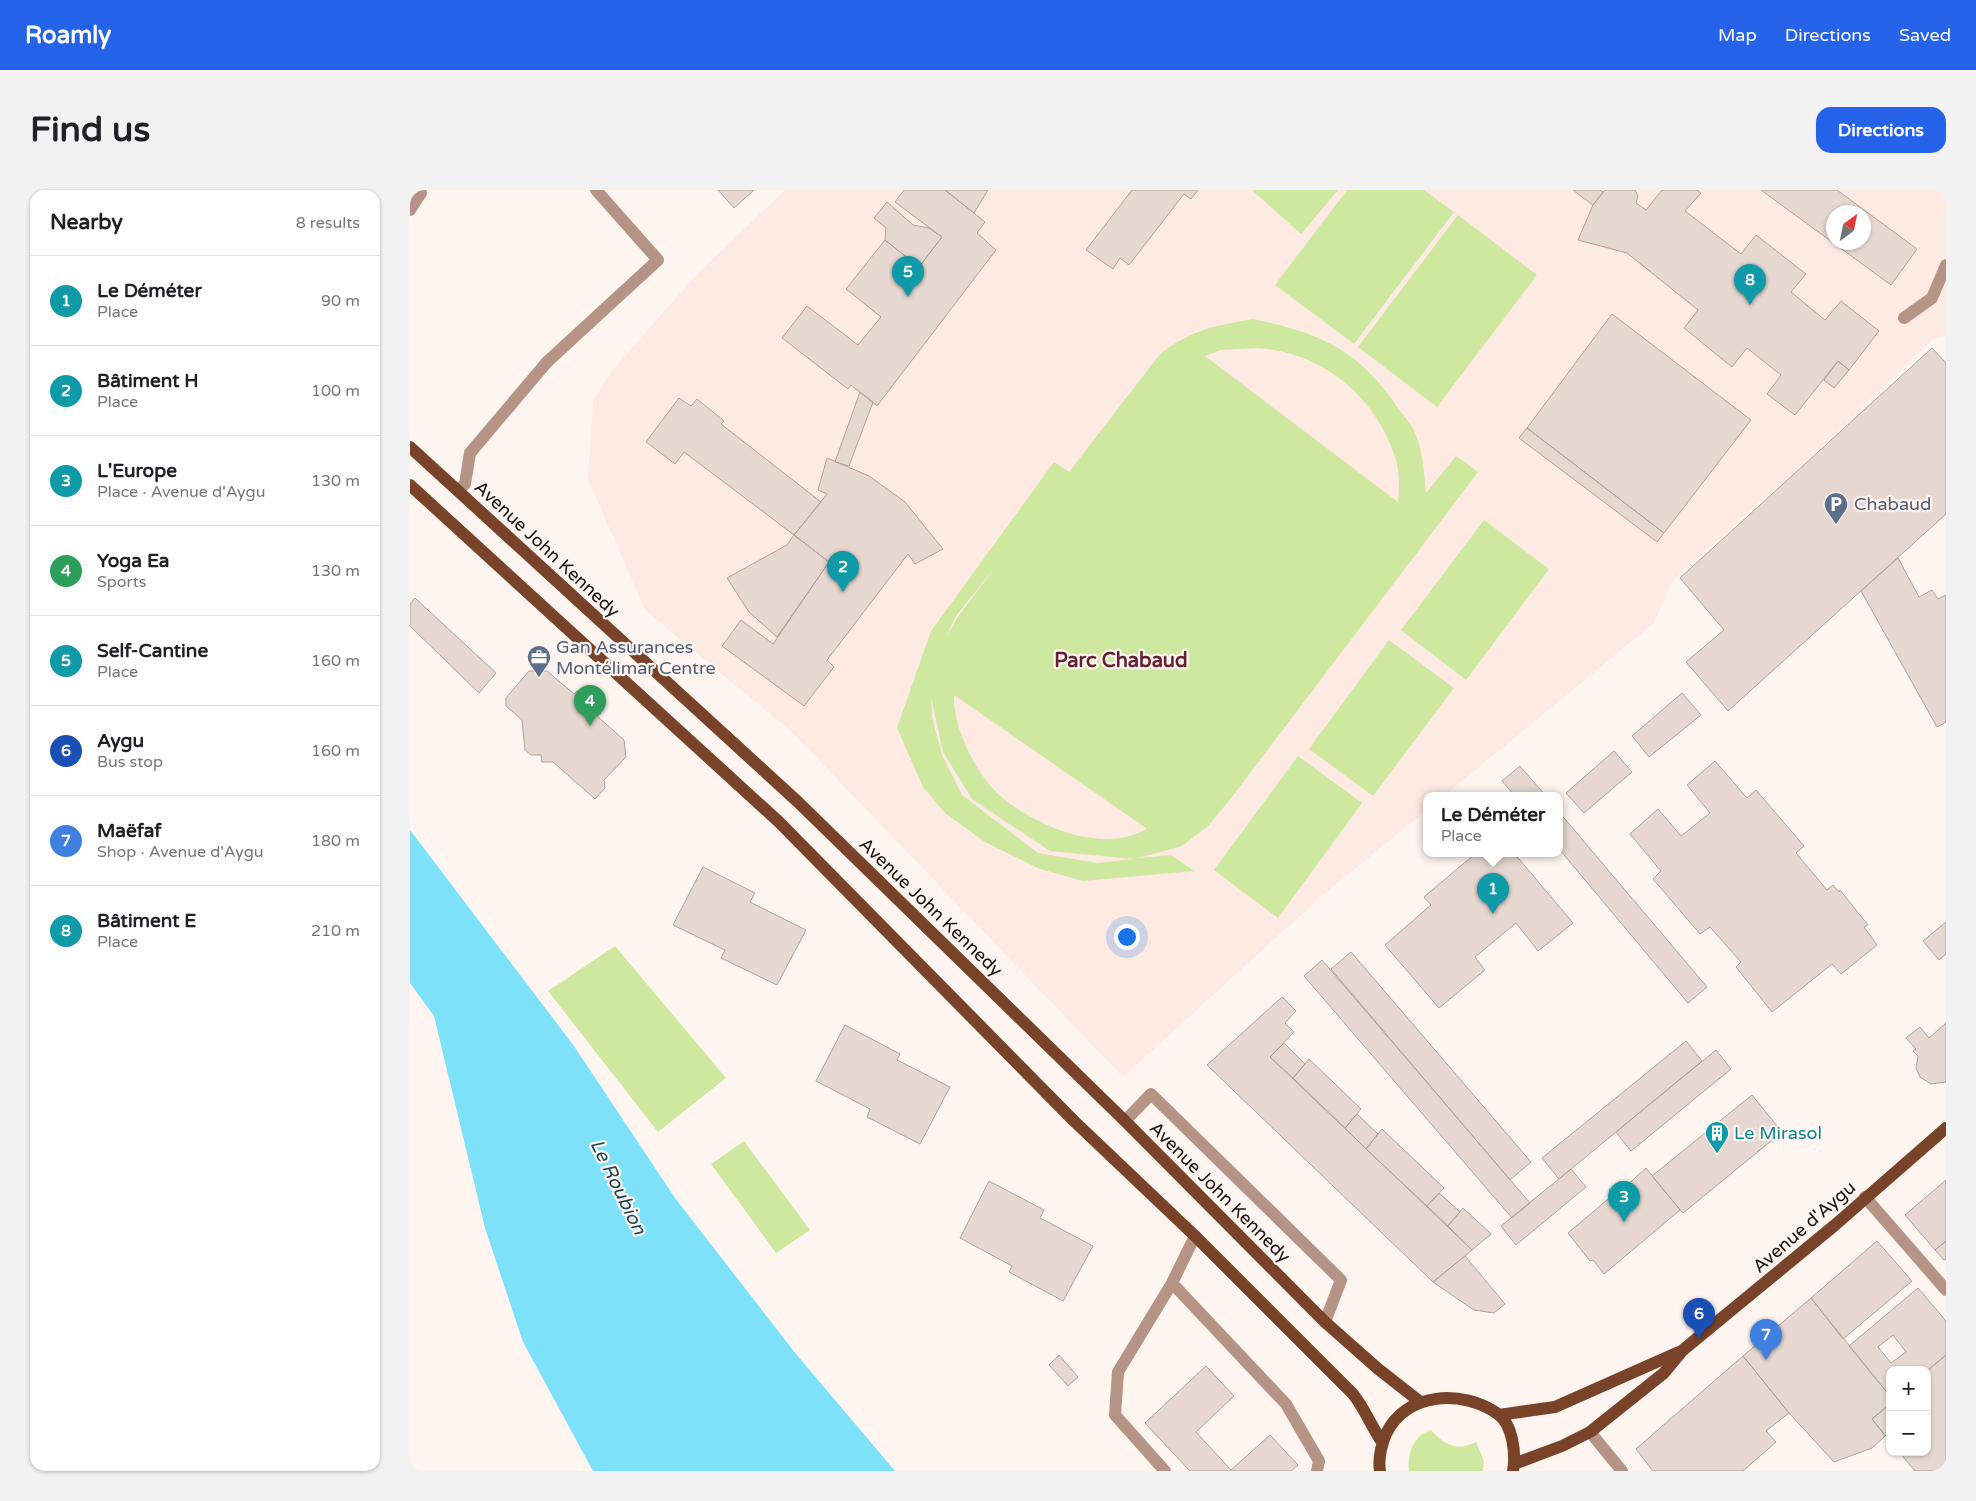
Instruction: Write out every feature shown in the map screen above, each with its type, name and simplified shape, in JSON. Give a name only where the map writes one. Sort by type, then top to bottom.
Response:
[{"type":"main road","name":"Avenue John Kennedy","points":[[410,447],[798,802],[1125,1121],[1325,1322],[1377,1368],[1419,1401]]},
{"type":"main road","points":[[410,486],[779,822],[1074,1121],[1195,1236],[1353,1394],[1363,1406],[1372,1427],[1382,1442]]},
{"type":"main road","name":"Avenue d'Aygu","points":[[1514,1468],[1590,1432],[1664,1373],[1684,1350],[1946,1128]]},
{"type":"main road","name":"Avenue d'Aygu","points":[[1499,1415],[1554,1407],[1684,1350]]},
{"type":"main road","points":[[1380,1471],[1378,1462],[1382,1442],[1390,1426],[1400,1413],[1419,1401],[1448,1398],[1471,1402],[1499,1415],[1509,1429],[1514,1468]]},
{"type":"street","points":[[458,490],[465,484],[470,453],[547,362],[658,260],[596,190]]},
{"type":"street","points":[[410,201],[423,192]]},
{"type":"street","points":[[410,210],[423,192]]},
{"type":"street","points":[[1904,318],[1932,298],[1946,265]]},
{"type":"street","points":[[1125,1121],[1151,1094],[1341,1280],[1325,1322]]},
{"type":"street","points":[[1865,1197],[1946,1290]]},
{"type":"street","points":[[1166,1471],[1115,1415],[1118,1372],[1172,1283],[1195,1236]]},
{"type":"street","points":[[1172,1283],[1286,1404],[1319,1460],[1318,1471]]},
{"type":"street","points":[[1590,1432],[1622,1471]]},
{"type":"shaded area","points":[[785,190],[1946,190],[1946,336],[1933,339],[1834,435],[1673,580],[1654,623],[1449,792],[1423,792],[1423,813],[1325,893],[1123,1077],[793,733],[645,610],[588,479],[593,401],[612,371],[697,274]]},
{"type":"green space","points":[[1252,190],[1338,190],[1301,234]]},
{"type":"green space","points":[[1347,190],[1424,190],[1454,212],[1354,344],[1275,285]]},
{"type":"green space","points":[[1458,215],[1537,275],[1437,407],[1358,347]]},
{"type":"green space","points":[[1253,319],[1298,330],[1317,337],[1351,356],[1366,369],[1413,429],[1421,452],[1426,493],[1456,456],[1478,472],[1208,826],[1182,846],[1139,858],[1171,855],[1194,871],[1083,881],[1040,869],[985,842],[945,813],[923,787],[897,728],[931,631],[1054,462],[1069,472],[1160,354],[1183,339],[1204,330]],"holes":[[[1257,348],[1280,351],[1303,358],[1324,368],[1342,381],[1359,396],[1374,414],[1386,435],[1398,468],[1398,502],[1205,356],[1220,350]],[[996,566],[957,618],[945,639],[956,616]],[[954,695],[1146,829],[1129,836],[1111,839],[1092,838],[1053,828],[1019,810],[994,790],[976,766],[962,737]],[[931,697],[943,752],[972,799],[1050,851],[1133,859],[1097,863],[1038,853],[962,795],[942,755],[932,717]]]},
{"type":"green space","points":[[1484,520],[1549,569],[1466,680],[1401,630]]},
{"type":"green space","points":[[1389,640],[1454,688],[1373,796],[1309,749]]},
{"type":"green space","points":[[1298,756],[1362,803],[1278,918],[1214,870]]},
{"type":"green space","points":[[615,946],[726,1078],[658,1132],[548,991]]},
{"type":"green space","points":[[744,1141],[810,1230],[776,1253],[711,1164]]},
{"type":"green space","points":[[1431,1430],[1442,1440],[1452,1445],[1463,1446],[1476,1442],[1484,1461],[1483,1471],[1409,1471],[1412,1446],[1420,1436]]},
{"type":"water","name":"Le Roubion","points":[[410,830],[574,1046],[675,1198],[796,1354],[895,1471],[593,1471],[523,1342],[485,1228],[434,1016],[410,983]]},
{"type":"building","points":[[718,190],[754,190],[734,208]]},
{"type":"building","points":[[904,190],[945,190],[985,222],[977,233],[996,250],[877,406],[851,385],[848,389],[782,338],[807,306],[858,345],[881,317],[846,289],[885,240],[919,267],[942,237],[895,202]]},
{"type":"building","points":[[945,190],[988,190],[974,213]]},
{"type":"building","points":[[1132,190],[1198,190],[1191,199],[1184,194],[1129,265],[1120,258],[1113,269],[1086,250]]},
{"type":"building","points":[[1573,190],[1600,190],[1603,192],[1593,205]]},
{"type":"building","points":[[1605,190],[1635,190],[1638,196],[1636,203],[1646,210],[1662,190],[1697,190],[1701,193],[1685,211],[1741,254],[1756,235],[1806,274],[1791,292],[1825,320],[1841,301],[1879,331],[1849,370],[1838,361],[1795,415],[1767,394],[1781,375],[1747,348],[1732,367],[1684,328],[1698,310],[1627,253],[1578,240],[1593,205]]},
{"type":"building","points":[[1761,190],[1837,190],[1857,205],[1826,205],[1826,238]]},
{"type":"building","points":[[887,202],[913,225],[929,228],[942,237],[919,267],[885,240],[886,228],[874,218]]},
{"type":"building","points":[[1871,215],[1917,249],[1891,285],[1843,250],[1871,250]]},
{"type":"building","points":[[1612,314],[1751,420],[1664,533],[1527,428]]},
{"type":"building","name":"Chabaud","points":[[1932,348],[1946,363],[1946,514],[1728,711],[1686,662],[1724,630],[1680,578]]},
{"type":"building","points":[[1838,361],[1849,370],[1834,388],[1824,380]]},
{"type":"building","points":[[860,392],[873,402],[849,466],[835,462]]},
{"type":"building","points":[[679,398],[691,406],[697,399],[724,421],[721,424],[821,502],[794,535],[684,452],[675,464],[646,442]]},
{"type":"building","points":[[1527,428],[1664,533],[1657,542],[1519,438]]},
{"type":"building","points":[[827,458],[869,476],[905,502],[943,549],[915,564],[908,554],[827,660],[834,667],[804,706],[722,646],[741,620],[773,644],[829,562],[794,535],[827,494],[818,490]]},
{"type":"building","points":[[794,535],[829,562],[777,637],[749,612],[727,578],[787,545]]},
{"type":"building","points":[[1898,558],[1919,597],[1932,590],[1938,599],[1946,595],[1946,722],[1937,727],[1861,591]]},
{"type":"building","points":[[415,598],[496,673],[479,693],[410,626],[410,604]]},
{"type":"building","points":[[529,671],[547,671],[574,694],[577,691],[582,695],[577,702],[589,713],[594,706],[601,713],[597,716],[624,740],[626,757],[604,780],[605,788],[595,799],[553,762],[542,762],[541,755],[531,755],[525,750],[522,720],[506,706],[506,698]]},
{"type":"building","points":[[1682,693],[1701,715],[1649,757],[1632,736]]},
{"type":"building","points":[[582,695],[594,706],[589,713],[577,702]]},
{"type":"building","points":[[1614,751],[1632,772],[1584,813],[1566,793]]},
{"type":"building","points":[[1715,761],[1747,798],[1756,790],[1804,846],[1796,853],[1827,890],[1833,885],[1839,892],[1840,890],[1868,925],[1864,927],[1877,945],[1841,974],[1832,964],[1772,1012],[1736,967],[1741,962],[1710,927],[1700,934],[1653,879],[1661,871],[1630,834],[1658,809],[1681,836],[1710,813],[1687,785]]},
{"type":"building","points":[[1520,766],[1542,792],[1511,792],[1502,781]]},
{"type":"building","points":[[1563,817],[1707,987],[1688,1003],[1563,854]]},
{"type":"building","points":[[1471,857],[1517,857],[1573,923],[1538,951],[1516,923],[1475,957],[1485,970],[1439,1008],[1385,945],[1431,905],[1424,897]]},
{"type":"building","points":[[703,867],[755,893],[750,902],[806,930],[777,985],[721,958],[725,950],[673,925]]},
{"type":"building","points":[[1946,922],[1946,954],[1939,960],[1923,941]]},
{"type":"building","points":[[1351,952],[1531,1162],[1510,1180],[1331,969]]},
{"type":"building","points":[[1322,960],[1530,1203],[1512,1218],[1304,976]]},
{"type":"building","points":[[1282,997],[1296,1011],[1285,1023],[1294,1032],[1270,1057],[1472,1250],[1433,1282],[1207,1065]]},
{"type":"building","points":[[1946,1023],[1946,1082],[1931,1084],[1920,1077],[1916,1068],[1918,1056],[1913,1051],[1916,1049],[1906,1038],[1920,1027],[1929,1038]]},
{"type":"building","points":[[845,1025],[900,1054],[897,1060],[950,1087],[920,1144],[867,1117],[870,1109],[816,1081]]},
{"type":"building","points":[[1686,1041],[1702,1061],[1559,1179],[1542,1158]]},
{"type":"building","points":[[1284,1043],[1305,1064],[1293,1078],[1270,1057]]},
{"type":"building","points":[[1716,1050],[1731,1069],[1631,1151],[1616,1132]]},
{"type":"building","points":[[1309,1059],[1361,1109],[1345,1128],[1293,1078]]},
{"type":"building","name":"Le Mirasol","points":[[1752,1095],[1782,1132],[1683,1213],[1652,1176]]},
{"type":"building","points":[[1357,1114],[1378,1134],[1366,1149],[1345,1128]]},
{"type":"building","points":[[1382,1129],[1444,1188],[1427,1206],[1366,1149]]},
{"type":"building","points":[[1646,1168],[1680,1210],[1604,1274],[1593,1260],[1590,1261],[1568,1233],[1613,1195],[1609,1190],[1620,1181],[1625,1187]]},
{"type":"building","points":[[1571,1169],[1586,1187],[1516,1245],[1501,1226]]},
{"type":"building","points":[[1946,1180],[1946,1241],[1935,1250],[1905,1215]]},
{"type":"building","points":[[989,1181],[1044,1210],[1040,1218],[1093,1246],[1063,1301],[1009,1272],[1012,1266],[960,1238]]},
{"type":"building","points":[[1439,1193],[1460,1212],[1448,1226],[1427,1206]]},
{"type":"building","points":[[1463,1208],[1491,1234],[1472,1250],[1448,1226]]},
{"type":"building","points":[[1877,1241],[1912,1281],[1843,1339],[1811,1298]]},
{"type":"building","points":[[1946,1241],[1946,1259],[1944,1260],[1935,1250]]},
{"type":"building","points":[[1465,1256],[1505,1304],[1494,1313],[1474,1310],[1433,1282]]},
{"type":"building","points":[[1918,1288],[1946,1321],[1946,1355],[1931,1368],[1931,1366],[1886,1366],[1886,1391],[1849,1346]],"holes":[[[1893,1335],[1906,1352],[1891,1363],[1878,1347]]]},
{"type":"building","points":[[1811,1298],[1886,1391],[1886,1407],[1872,1419],[1885,1436],[1872,1448],[1834,1462],[1789,1413],[1743,1356]]},
{"type":"building","points":[[1059,1355],[1078,1377],[1068,1386],[1049,1365]]},
{"type":"building","points":[[1946,1355],[1946,1471],[1915,1471],[1902,1456],[1931,1456],[1931,1368]]},
{"type":"building","points":[[1743,1356],[1789,1413],[1766,1431],[1776,1442],[1743,1471],[1653,1471],[1636,1449]]},
{"type":"building","points":[[1206,1366],[1234,1396],[1196,1432],[1231,1470],[1270,1435],[1298,1465],[1291,1471],[1190,1471],[1145,1423]]},
{"type":"building","points":[[1886,1407],[1886,1436],[1872,1419]]},
{"type":"place","name":"Self-Cantine","points":[[908,297]]},
{"type":"place","name":"Bâtiment E","points":[[1750,305]]},
{"type":"place","name":"Chabaud","points":[[1836,525]]},
{"type":"place","name":"Bâtiment H","points":[[843,592]]},
{"type":"place","name":"Gan Assurances Montélimar Centre","points":[[539,678]]},
{"type":"place","name":"Yoga Ea","points":[[590,726]]},
{"type":"place","name":"Le Déméter","points":[[1493,914]]},
{"type":"place","name":"Le Mirasol","points":[[1717,1154]]},
{"type":"place","name":"L'Europe","points":[[1624,1222]]},
{"type":"place","name":"Aygu","points":[[1699,1339]]},
{"type":"place","name":"Maëfaf","points":[[1766,1360]]},
{"type":"district","name":"Parc Chabaud","points":[[1121,661]]}]
